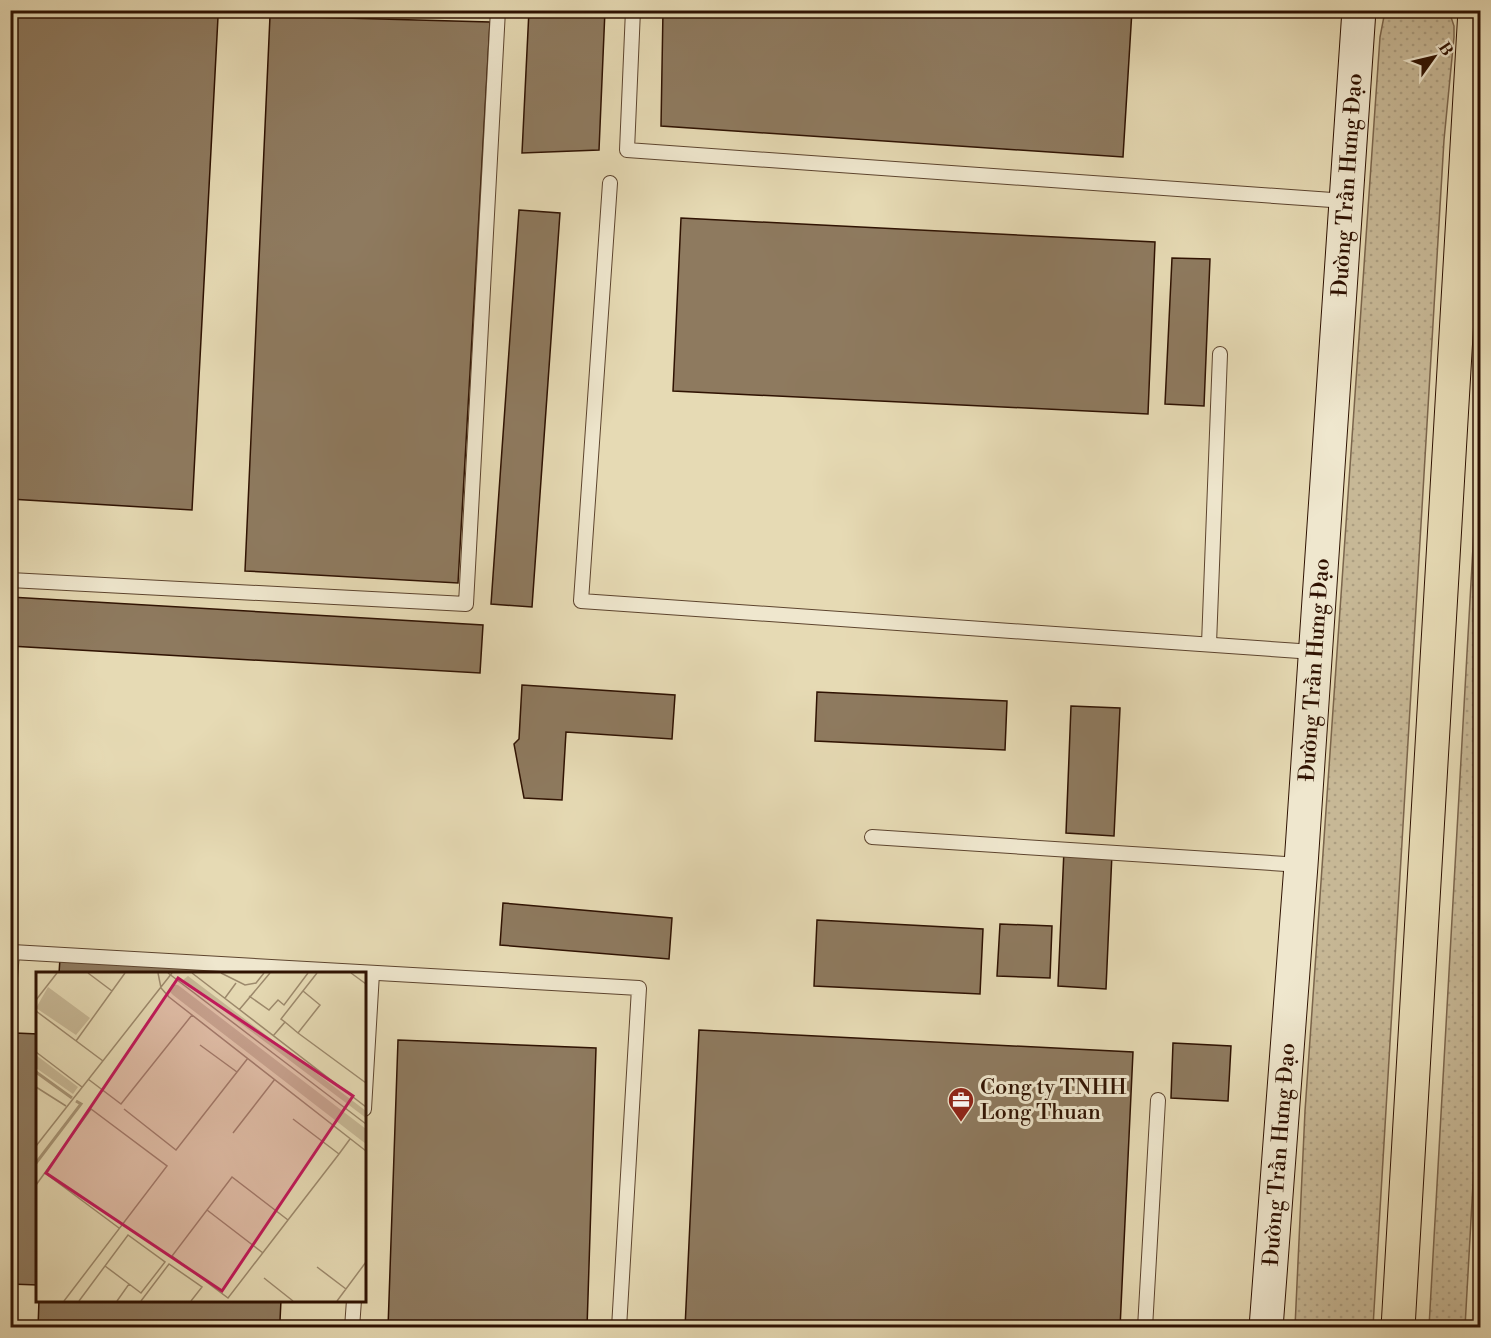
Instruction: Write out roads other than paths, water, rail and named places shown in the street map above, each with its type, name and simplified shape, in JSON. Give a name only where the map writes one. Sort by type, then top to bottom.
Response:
[{"type":"highway","points":[[1398,1328],[1475,10]]},
{"type":"main road","name":"Đường Trần Hưng Đạo","points":[[1266,1328],[1301,865],[1359,10]]},
{"type":"lane","points":[[10,580],[466,604],[498,10]]},
{"type":"lane","points":[[633,10],[627,150],[1346,201]]},
{"type":"lane","points":[[610,183],[581,601],[1314,652]]},
{"type":"lane","points":[[1209,644],[1220,354]]},
{"type":"lane","points":[[872,837],[1301,865]]},
{"type":"lane","points":[[10,978],[12,952],[355,972]]},
{"type":"lane","points":[[366,973],[639,988],[619,1328]]},
{"type":"lane","points":[[366,1075],[372,973]]},
{"type":"lane","points":[[1145,1328],[1158,1100]]},
{"type":"lane","points":[[352,1328],[354,1302]]},
{"type":"place","name":"Cong ty TNHH Long Thuan","points":[[961,1123]]}]
